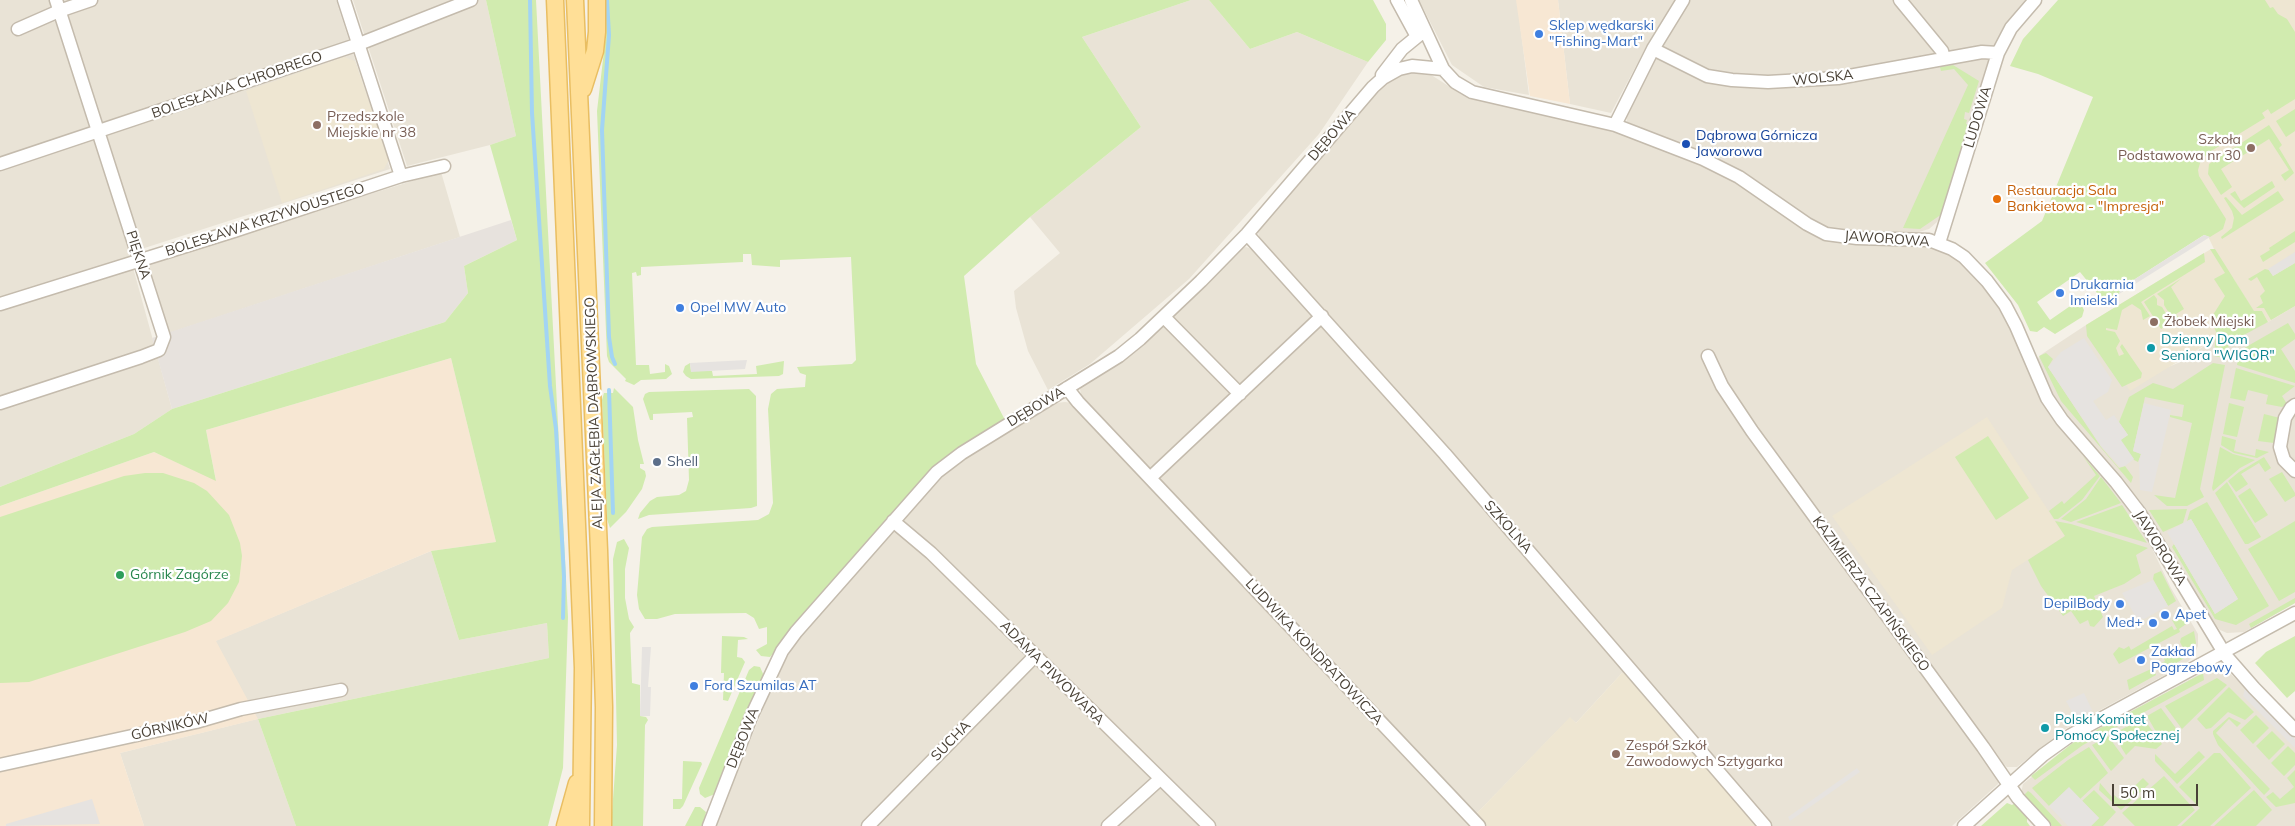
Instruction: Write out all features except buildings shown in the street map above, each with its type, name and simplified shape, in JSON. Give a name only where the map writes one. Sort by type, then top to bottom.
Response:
[{"type":"main road","name":"ALEJA ZAGŁĘBIA DĄBROWSKIEGO","points":[[555,0],[583,668],[582,826]]},
{"type":"main road","name":"ALEJA ZAGŁĘBIA DĄBROWSKIEGO","points":[[575,0],[604,707],[603,826]]},
{"type":"main road","points":[[580,101],[595,51],[597,0]]},
{"type":"main road","points":[[565,826],[583,759]]},
{"type":"street","points":[[18,29],[57,5],[91,0]]},
{"type":"street","points":[[344,0],[401,176]]},
{"type":"street","name":"BOLESŁAWA CHROBREGO","points":[[0,164],[359,44],[471,0]]},
{"type":"street","points":[[1397,0],[1420,33]]},
{"type":"street","points":[[1411,0],[1420,33]]},
{"type":"street","points":[[1615,125],[1653,49],[1684,0]]},
{"type":"street","points":[[1900,0],[1942,51],[1944,59]]},
{"type":"street","name":"LUDOWA","points":[[1939,243],[1998,53],[2011,28],[2035,0]]},
{"type":"street","name":"PIĘKNA","points":[[0,403],[159,350],[164,337],[57,5]]},
{"type":"street","points":[[1373,87],[1402,49],[1420,33]]},
{"type":"street","name":"JAWOROWA","points":[[1420,33],[1443,69],[1455,82],[1476,94],[1615,125],[1732,172],[1807,224],[1826,234],[1857,238],[1915,238],[1939,243],[1960,254],[1975,268],[2005,305],[2047,398],[2062,420],[2116,482],[2139,512],[2224,652],[2254,688],[2295,730]]},
{"type":"street","name":"WOLSKA","points":[[1653,49],[1707,76],[1761,82],[1832,78],[1982,52],[1998,53]]},
{"type":"street","name":"DĘBOWA","points":[[709,826],[748,726],[782,651],[937,472],[952,460],[1125,352],[1164,317],[1246,234],[1373,87],[1399,69],[1412,66],[1443,69]]},
{"type":"street","name":"BOLESŁAWA KRZYWOUSTEGO","points":[[0,304],[401,176],[444,166]]},
{"type":"street","name":"SZKOLNA","points":[[1246,234],[1445,454],[1765,826]]},
{"type":"street","points":[[1150,478],[1322,316]]},
{"type":"street","points":[[1164,317],[1240,394]]},
{"type":"street","name":"KAZIMIERZA CZAPIŃSKIEGO","points":[[1708,356],[1712,369],[1752,431],[2018,798],[2044,826]]},
{"type":"street","name":"LUDWIKA KONDRATOWICZA","points":[[1067,388],[1078,402],[1479,826]]},
{"type":"street","points":[[2295,405],[2285,418],[2280,447],[2284,460],[2295,471]]},
{"type":"street","name":"ADAMA PIWOWARA","points":[[893,521],[931,553],[1209,826]]},
{"type":"street","points":[[1964,826],[2043,754],[2071,735],[2295,613]]},
{"type":"street","name":"SUCHA","points":[[868,826],[1035,656]]},
{"type":"street","name":"GÓRNIKÓW","points":[[0,765],[196,722],[241,710],[341,690]]},
{"type":"street","points":[[1108,826],[1160,779]]},
{"type":"shaded area","points":[[0,0],[336,0],[390,169],[129,253],[172,409],[134,434],[0,487]]},
{"type":"shaded area","points":[[353,0],[486,0],[516,136],[490,145],[407,166]]},
{"type":"shaded area","points":[[1191,0],[1209,0],[1250,49],[1297,32],[1368,62],[1319,134],[1189,279],[1090,364],[1048,390],[1028,351],[1016,308],[1014,291],[1060,253],[1030,217],[1141,127],[1082,37]]},
{"type":"shaded area","points":[[1419,0],[1517,0],[1529,95],[1484,87],[1452,65]]},
{"type":"shaded area","points":[[1516,0],[1558,0],[1570,104],[1530,96]]},
{"type":"shaded area","points":[[1558,0],[1675,0],[1646,47],[1611,113],[1570,104]]},
{"type":"shaded area","points":[[1690,0],[2029,0],[2010,20],[1993,47],[1942,213],[1937,222],[1929,229],[1919,232],[1846,233],[1834,232],[1816,224],[1726,163],[1627,122],[1626,115],[1665,39]]},
{"type":"shaded area","name":"Szkoła Podstawowa nr 30","points":[[2248,0],[2295,0],[2295,306],[2268,322],[2262,311],[2254,312],[2233,278],[2223,334],[2130,391],[2086,325],[2211,249],[2214,249],[2206,232],[2183,163]]},
{"type":"shaded area","name":"Przedszkole Miejskie nr 38","points":[[344,57],[355,61],[389,159],[384,169],[282,203],[246,91]]},
{"type":"shaded area","points":[[1425,71],[1461,94],[1610,130],[1727,176],[1820,238],[1839,243],[1917,244],[1945,253],[1961,262],[1994,299],[2007,320],[2037,392],[2048,410],[2119,495],[2145,534],[2171,588],[2198,634],[2198,646],[2193,657],[2185,664],[2065,729],[2017,767],[2007,767],[1999,760],[1998,784],[1952,826],[1771,826],[1260,241],[1257,228],[1261,222],[1392,77],[1397,74]]},
{"type":"shaded area","points":[[441,172],[460,237],[169,333],[146,264]]},
{"type":"shaded area","points":[[511,220],[517,240],[464,266],[468,293],[445,322],[172,409],[152,338]]},
{"type":"shaded area","points":[[2204,235],[2210,237],[2119,294],[2121,288]]},
{"type":"shaded area","points":[[1246,247],[1254,250],[1437,454],[1627,673],[1622,673],[1576,723],[1570,718],[1476,814],[1082,400],[1080,389],[1086,383],[1241,248]]},
{"type":"shaded area","points":[[2295,252],[2295,263],[2273,276],[2268,269]]},
{"type":"shaded area","points":[[2295,306],[2295,603],[2244,632],[2227,633],[2220,630],[2212,621],[2140,501],[2058,404],[2038,363],[2038,358],[2086,325],[2125,384],[2178,363],[2223,334],[2268,322]]},
{"type":"shaded area","points":[[2084,338],[2112,380],[2108,392],[2093,401],[2106,420],[2114,415],[2128,435],[2121,440],[2134,459],[2125,466],[2120,467],[2101,446],[2048,367],[2061,352]]},
{"type":"shaded area","points":[[451,358],[496,542],[431,551],[216,641],[258,719],[120,753],[144,826],[0,826],[0,506],[154,452],[216,480],[206,430]]},
{"type":"shaded area","points":[[747,360],[745,369],[691,372],[690,363]]},
{"type":"shaded area","points":[[1056,403],[1072,403],[1473,826],[715,826],[779,670],[798,640],[945,474],[990,442]]},
{"type":"shaded area","points":[[2144,403],[2171,410],[2152,492],[2140,490],[2139,461],[2141,454],[2133,451]]},
{"type":"shaded area","points":[[1987,417],[2065,536],[2012,570],[2002,608],[1932,655],[1832,516]]},
{"type":"shaded area","points":[[2191,519],[2238,599],[2215,614],[2167,532]]},
{"type":"shaded area","points":[[431,551],[459,640],[547,623],[549,658],[258,719],[296,826],[144,826],[120,753],[257,719],[215,641]]},
{"type":"shaded area","points":[[2153,580],[2168,606],[2144,619],[2136,617],[2122,593]]},
{"type":"shaded area","points":[[642,647],[651,647],[648,687],[651,687],[650,716],[640,716]]},
{"type":"shaded area","points":[[2220,667],[2226,669],[2295,739],[2295,826],[2052,826],[2021,793],[2023,784],[2074,742],[2209,669]]},
{"type":"shaded area","name":"Zespół Szkół Zawodowych Sztygarka","points":[[1622,673],[1627,673],[1759,826],[1487,826],[1476,814],[1570,717],[1576,723]]},
{"type":"shaded area","points":[[2245,688],[2295,739],[2295,748],[2243,696]]},
{"type":"shaded area","points":[[2084,693],[2092,710],[2076,719],[2066,701]]},
{"type":"shaded area","points":[[1857,768],[1860,772],[1790,821],[1788,817]]},
{"type":"shaded area","points":[[2069,787],[2099,818],[2091,826],[2068,826],[2049,806]]},
{"type":"shaded area","points":[[92,799],[100,824],[6,826],[6,824]]},
{"type":"green space","points":[[486,0],[536,0],[568,617],[563,768],[548,826],[296,826],[258,719],[549,658],[547,623],[459,640],[431,551],[496,542],[451,358],[206,430],[216,481],[154,452],[0,506],[0,487],[134,434],[172,409],[445,322],[468,293],[464,266],[517,240],[490,145],[516,136]]},
{"type":"green space","points":[[605,0],[1191,0],[1082,37],[1141,127],[1030,217],[964,276],[976,364],[1005,420],[948,456],[770,657],[761,656],[756,650],[767,644],[767,627],[759,629],[754,618],[746,613],[675,614],[657,619],[645,619],[639,609],[637,595],[642,537],[647,529],[652,527],[758,520],[769,514],[773,503],[768,409],[771,394],[777,389],[805,387],[806,375],[800,373],[797,367],[852,364],[856,360],[851,257],[780,260],[780,267],[752,265],[751,254],[743,254],[743,262],[641,267],[641,275],[637,276],[636,272],[632,273],[636,365],[649,365],[650,374],[665,372],[665,364],[669,366],[672,374],[666,379],[641,380],[634,385],[625,381],[626,379],[609,362],[607,356],[597,111],[606,34]]},
{"type":"green space","points":[[1209,0],[1373,0],[1386,24],[1386,40],[1368,62],[1297,32],[1250,49]]},
{"type":"green space","points":[[2058,0],[2265,0],[2270,8],[2273,7],[2278,14],[2287,19],[2295,32],[2295,99],[2271,114],[2268,109],[2262,113],[2265,118],[2208,153],[2201,160],[2198,170],[2199,176],[2226,219],[2223,229],[2210,237],[2204,235],[2121,288],[2119,294],[2107,301],[2102,299],[2080,272],[2037,302],[2050,320],[2076,302],[2079,301],[2082,306],[2084,310],[2082,317],[2055,334],[2044,327],[2037,332],[2030,331],[2018,305],[1985,263],[2042,221],[2093,97],[2038,74],[2010,66],[2023,39]]},
{"type":"green space","points":[[1953,65],[1979,81],[1969,113],[1965,112],[1964,119],[1967,120],[1966,124],[1970,125],[1942,214],[1920,229],[1903,228],[1968,85],[1954,69],[1941,71],[1940,67]]},
{"type":"green space","points":[[2295,109],[2295,131],[2286,137],[2276,121]]},
{"type":"green space","points":[[2269,125],[2282,145],[2279,148],[2294,173],[2285,181],[2281,175],[2289,170],[2269,139],[2221,169],[2232,187],[2221,195],[2208,174],[2209,164]]},
{"type":"green space","points":[[2272,181],[2275,187],[2244,208],[2230,194],[2235,191],[2241,201]]},
{"type":"green space","points":[[2278,191],[2284,200],[2222,239],[2221,237],[2232,228],[2234,218],[2224,198],[2226,197],[2242,215]]},
{"type":"green space","points":[[2295,231],[2295,242],[2263,262],[2260,256]]},
{"type":"green space","points":[[2210,249],[2215,249],[2254,311],[2262,311],[2268,322],[2229,343],[2227,356],[2224,358],[2214,356],[2216,332],[2211,318],[2225,296],[2214,279],[2225,273]]},
{"type":"green space","points":[[2204,253],[2205,262],[2141,302],[2150,316],[2143,320],[2141,310],[2132,304],[2122,310],[2117,330],[2106,328],[2106,330],[2115,332],[2120,341],[2116,348],[2119,356],[2124,354],[2120,347],[2122,344],[2142,373],[2141,378],[2122,387],[2087,336],[2086,325]]},
{"type":"green space","points":[[2295,263],[2295,306],[2271,320],[2264,308],[2256,308],[2263,303],[2260,296],[2265,291],[2257,277],[2251,281],[2248,279],[2265,269],[2269,270],[2273,276]]},
{"type":"green space","points":[[2182,278],[2171,287],[2184,309],[2176,314],[2179,318],[2174,321],[2164,305],[2164,300],[2157,294]]},
{"type":"green space","points":[[2154,295],[2157,299],[2157,305],[2162,307],[2171,322],[2161,329],[2144,302]]},
{"type":"green space","points":[[2288,323],[2295,334],[2295,339],[2281,349],[2295,371],[2295,383],[2237,365],[2239,351]]},
{"type":"green space","points":[[2046,353],[2053,359],[2048,367],[2101,447],[2119,468],[2125,466],[2133,477],[2131,483],[2061,401],[2039,356]]},
{"type":"green space","points":[[784,361],[783,374],[779,376],[691,379],[683,372],[685,366],[690,363],[691,371],[712,371],[713,376],[757,374],[756,366]]},
{"type":"green space","points":[[2213,363],[2225,365],[2200,489],[2204,497],[2187,506],[2167,506],[2154,495],[2175,498],[2192,423],[2170,417],[2170,415],[2182,417],[2184,405],[2145,397],[2133,451],[2141,454],[2138,462],[2134,460],[2120,440],[2128,435],[2119,422],[2129,397],[2153,383],[2173,389]]},
{"type":"green space","points":[[2236,368],[2295,386],[2282,396],[2287,404],[2282,407],[2266,404],[2268,395],[2248,390],[2245,401],[2230,398]]},
{"type":"green space","points":[[614,388],[633,407],[644,464],[640,464],[640,468],[645,471],[646,476],[642,489],[626,512],[610,528],[607,519],[602,400],[604,393],[613,393]]},
{"type":"green space","points":[[749,389],[756,396],[757,506],[649,515],[638,519],[640,513],[650,501],[657,497],[679,495],[686,491],[689,480],[687,418],[693,417],[692,412],[653,414],[653,420],[650,420],[643,399],[645,394],[649,392]]},
{"type":"green space","points":[[2229,403],[2244,407],[2237,437],[2223,434]]},
{"type":"green space","points":[[2264,414],[2280,418],[2276,442],[2274,443],[2258,441]]},
{"type":"green space","points":[[1988,436],[2029,498],[1996,520],[1955,457]]},
{"type":"green space","points":[[2222,436],[2236,440],[2234,451],[2255,456],[2256,449],[2269,452],[2257,458],[2234,453],[2221,445]]},
{"type":"green space","points":[[2220,447],[2233,454],[2255,460],[2240,468],[2213,491],[2212,488]]},
{"type":"green space","points":[[2083,456],[2100,476],[2082,500],[2058,519],[2054,519],[2049,511],[2062,501],[2064,504],[2096,475]]},
{"type":"green space","points":[[2264,457],[2271,468],[2265,472],[2259,463],[2241,474],[2248,484],[2236,492],[2228,481]]},
{"type":"green space","points":[[2282,472],[2295,493],[2295,496],[2285,502],[2269,479]]},
{"type":"green space","name":"Górnik Zagórze","points":[[163,473],[194,483],[207,491],[229,515],[240,543],[242,556],[239,582],[228,603],[211,621],[185,632],[29,682],[0,683],[0,517],[124,476]]},
{"type":"green space","points":[[2101,477],[2121,503],[2071,522],[2061,519],[2086,499]]},
{"type":"green space","points":[[2227,482],[2261,537],[2248,544],[2245,544],[2215,493]]},
{"type":"green space","points":[[2250,488],[2268,515],[2255,523],[2238,496]]},
{"type":"green space","points":[[2207,502],[2269,606],[2236,625],[2215,619],[2172,547],[2174,544],[2215,614],[2238,599],[2191,519],[2187,521],[2190,511]]},
{"type":"green space","points":[[2122,505],[2147,543],[2076,522]]},
{"type":"green space","points":[[2187,509],[2183,523],[2163,532],[2149,510]]},
{"type":"green space","points":[[2055,521],[2071,524],[2148,548],[2136,555],[2141,573],[2124,584],[2094,596],[2103,617],[2094,627],[2090,626],[2088,620],[2080,624],[2071,611],[2063,616],[2041,586],[2028,560],[2065,536]]},
{"type":"green space","points":[[2295,521],[2295,592],[2279,601],[2248,549]]},
{"type":"green space","points":[[624,539],[629,548],[625,569],[625,598],[629,619],[634,627],[630,633],[632,683],[640,685],[640,716],[646,717],[648,720],[645,725],[643,826],[611,826],[617,745],[613,559],[617,542]]},
{"type":"green space","points":[[2161,571],[2176,601],[2168,606],[2153,579],[2154,574]]},
{"type":"green space","points":[[2295,598],[2295,603],[2251,628],[2249,624]]},
{"type":"green space","points":[[2187,619],[2189,622],[2179,629],[2180,632],[2119,664],[2113,654],[2119,647],[2124,649],[2129,646],[2131,650],[2172,626],[2174,630],[2177,629],[2172,620]]},
{"type":"green space","points":[[2194,631],[2196,643],[2191,654],[2160,673],[2157,666],[2165,661],[2161,652],[2164,650],[2169,658],[2184,650],[2180,642],[2181,638]]},
{"type":"green space","points":[[722,636],[744,637],[748,639],[738,640],[737,657],[742,658],[745,662],[728,701],[723,700],[724,673],[721,673]]},
{"type":"green space","points":[[2295,636],[2295,691],[2287,698],[2255,663],[2266,652]]},
{"type":"green space","points":[[754,666],[760,667],[764,676],[715,794],[705,798],[700,794],[699,788],[749,670]]},
{"type":"green space","points":[[2154,669],[2156,675],[2129,690],[2127,680]]},
{"type":"green space","points":[[2203,673],[2204,680],[2083,745],[2035,780],[2031,776],[2074,742]]},
{"type":"green space","points":[[2217,678],[2227,685],[2182,729],[2165,706]]},
{"type":"green space","points":[[2229,687],[2254,712],[2245,720],[2228,712],[2211,728],[2206,729],[2197,719]]},
{"type":"green space","points":[[2161,708],[2178,731],[2166,741],[2155,730],[2147,716]]},
{"type":"green space","points":[[2256,715],[2269,728],[2253,744],[2240,730]]},
{"type":"green space","points":[[2229,717],[2241,723],[2237,727],[2229,719],[2216,733],[2270,789],[2264,795],[2218,745],[2213,734],[2213,731]]},
{"type":"green space","points":[[2143,718],[2162,744],[2156,749],[2135,746],[2126,755],[2113,734]]},
{"type":"green space","points":[[2272,731],[2285,744],[2269,760],[2256,746]]},
{"type":"green space","points":[[2108,736],[2124,758],[2111,771],[2092,745]]},
{"type":"green space","points":[[2288,746],[2295,753],[2295,765],[2284,776],[2271,763]]},
{"type":"green space","points":[[2089,747],[2108,773],[2080,799],[2069,788],[2049,806],[2032,788],[2068,760]]},
{"type":"green space","points":[[2199,751],[2205,757],[2177,784],[2155,761],[2155,754],[2175,774]]},
{"type":"green space","points":[[2214,753],[2220,753],[2251,788],[2210,826],[2181,826],[2200,808],[2179,787]]},
{"type":"green space","points":[[683,761],[701,762],[702,764],[683,806],[680,809],[673,809],[673,799],[682,799]]},
{"type":"green space","points":[[2295,770],[2295,803],[2276,807],[2266,797],[2273,792],[2280,799],[2294,787],[2287,778]]},
{"type":"green space","points":[[2164,776],[2195,810],[2177,826],[2135,826],[2122,813]]},
{"type":"green space","points":[[2143,778],[2149,784],[2121,810],[2099,790],[2100,783],[2112,797],[2114,795],[2120,800]]},
{"type":"green space","points":[[2094,790],[2116,812],[2103,826],[2091,826],[2099,818],[2082,801]]},
{"type":"green space","points":[[2254,790],[2272,810],[2256,826],[2214,826]]},
{"type":"green space","points":[[2028,791],[2062,826],[2052,826],[2023,796]]},
{"type":"green space","points":[[2007,803],[2012,805],[2015,803],[2027,817],[2027,822],[2030,826],[1981,826]]},
{"type":"green space","points":[[695,807],[700,807],[706,812],[703,826],[685,826]]},
{"type":"waterway","points":[[530,0],[532,113],[550,386],[556,429],[564,577],[563,618]]},
{"type":"waterway","points":[[607,0],[609,35],[602,130],[609,337],[615,364]]},
{"type":"waterway","points":[[609,390],[613,513]]},
{"type":"place","name":"Sklep wędkarski \"Fishing-Mart\"","points":[[1539,34]]},
{"type":"place","name":"Przedszkole Miejskie nr 38","points":[[317,125]]},
{"type":"place","name":"Dąbrowa Górnicza Jaworowa","points":[[1686,144]]},
{"type":"place","name":"Szkoła Podstawowa nr 30","points":[[2251,148]]},
{"type":"place","name":"Restauracja Sala Bankietowa - \"Impresja\"","points":[[1997,199]]},
{"type":"place","name":"Drukarnia Imielski","points":[[2060,293]]},
{"type":"place","name":"Opel MW Auto","points":[[680,308]]},
{"type":"place","name":"Żłobek Miejski","points":[[2154,322]]},
{"type":"place","name":"Dzienny Dom Seniora \"WIGOR\"","points":[[2151,348]]},
{"type":"place","name":"Shell","points":[[657,462]]},
{"type":"place","name":"Górnik Zagórze","points":[[120,575]]},
{"type":"place","name":"DepilBody","points":[[2120,604]]},
{"type":"place","name":"Apet","points":[[2165,615]]},
{"type":"place","name":"Med+","points":[[2153,623]]},
{"type":"place","name":"Zakład Pogrzebowy","points":[[2141,660]]},
{"type":"place","name":"Ford Szumilas AT","points":[[694,686]]},
{"type":"place","name":"Polski Komitet Pomocy Społecznej","points":[[2045,728]]},
{"type":"place","name":"Zespół Szkół Zawodowych Sztygarka","points":[[1616,754]]}]
